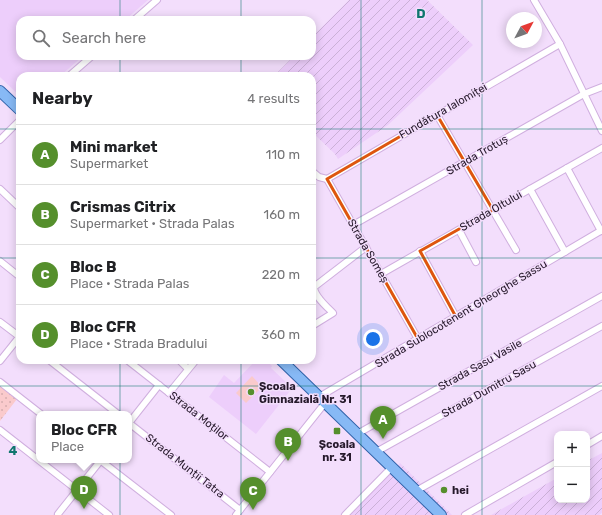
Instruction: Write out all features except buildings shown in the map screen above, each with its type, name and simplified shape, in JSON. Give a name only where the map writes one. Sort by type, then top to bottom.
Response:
[{"type":"main road","points":[[0,91],[16,106]]},
{"type":"main road","points":[[285,364],[441,515]]},
{"type":"street","points":[[139,16],[158,0]]},
{"type":"street","points":[[534,0],[560,44],[602,131]]},
{"type":"street","name":"Fundătura Ialomiței","points":[[327,179],[560,44]]},
{"type":"street","points":[[74,72],[87,60]]},
{"type":"street","name":"Strada Trotuș","points":[[353,225],[584,94],[602,87]]},
{"type":"street","points":[[437,115],[516,250]]},
{"type":"street","points":[[0,140],[16,124]]},
{"type":"street","name":"Strada Oltului","points":[[381,274],[602,148]]},
{"type":"street","points":[[567,168],[602,230]]},
{"type":"street","points":[[316,175],[327,179]]},
{"type":"street","name":"Strada Someș","points":[[327,179],[418,339]]},
{"type":"street","points":[[0,189],[16,204]]},
{"type":"street","points":[[530,189],[566,252]]},
{"type":"street","points":[[458,230],[476,262]]},
{"type":"street","name":"Strada Sublocotenent Gheorghe Sassu","points":[[322,400],[418,339],[602,230]]},
{"type":"street","points":[[316,286],[366,248]]},
{"type":"street","points":[[420,251],[456,317]]},
{"type":"street","points":[[0,261],[16,273]]},
{"type":"street","points":[[316,294],[333,314],[316,324]]},
{"type":"street","name":"Strada Sasu Vasile","points":[[357,434],[602,296]]},
{"type":"street","points":[[0,322],[16,334]]},
{"type":"street","name":"Strada Dumitru Sasu","points":[[376,452],[602,326]]},
{"type":"street","points":[[0,361],[16,342]]},
{"type":"street","points":[[54,364],[114,411]]},
{"type":"street","name":"Strada Moților","points":[[132,364],[270,472]]},
{"type":"street","points":[[183,364],[188,369]]},
{"type":"street","points":[[169,393],[192,364]]},
{"type":"street","points":[[0,382],[37,411]]},
{"type":"street","points":[[132,419],[159,385]]},
{"type":"street","points":[[416,491],[602,386]]},
{"type":"street","points":[[238,512],[270,472],[322,400]]},
{"type":"street","name":"Strada Munții Tatra","points":[[132,425],[238,512]]},
{"type":"street","points":[[0,430],[36,458]]},
{"type":"street","points":[[590,443],[602,436]]},
{"type":"street","points":[[42,463],[109,515]]},
{"type":"street","points":[[58,514],[98,463]]},
{"type":"street","points":[[104,463],[171,515]]},
{"type":"street","points":[[465,515],[554,464]]},
{"type":"street","points":[[345,515],[392,467]]},
{"type":"highlighted area","points":[[437,115],[493,210],[420,251],[456,317],[418,339],[327,179]]},
{"type":"shaded area","points":[[0,0],[148,0],[130,16],[16,16],[16,60],[78,60],[65,72],[16,72],[16,92],[0,77]]},
{"type":"shaded area","points":[[349,0],[427,0],[473,45],[388,125],[338,159],[335,154],[316,136],[316,72],[278,72],[290,60],[316,60],[316,33]]},
{"type":"shaded area","name":"Școala Gimnazială Nr. 31","points":[[252,364],[270,364],[272,366],[271,368],[293,387],[256,434],[209,397],[224,375],[234,383]]},
{"type":"shaded area","points":[[252,376],[262,387],[246,403],[236,393]]},
{"type":"shaded area","points":[[0,386],[17,399],[0,421]]},
{"type":"shaded area","points":[[602,453],[602,513],[599,515],[491,515],[554,480],[554,503],[590,503],[590,459]]},
{"type":"shaded area","points":[[400,463],[452,515],[350,515]]},
{"type":"place","name":"Școala Gimnazială Nr. 31","points":[[251,392]]},
{"type":"place","name":"Școala nr. 31","points":[[337,431]]},
{"type":"place","name":"Mini market","points":[[383,439]]},
{"type":"place","name":"Crismas Citrix","points":[[288,461]]},
{"type":"place","name":"hei","points":[[444,490]]},
{"type":"place","name":"Bloc CFR","points":[[84,509]]},
{"type":"place","name":"Bloc B","points":[[253,510]]}]
